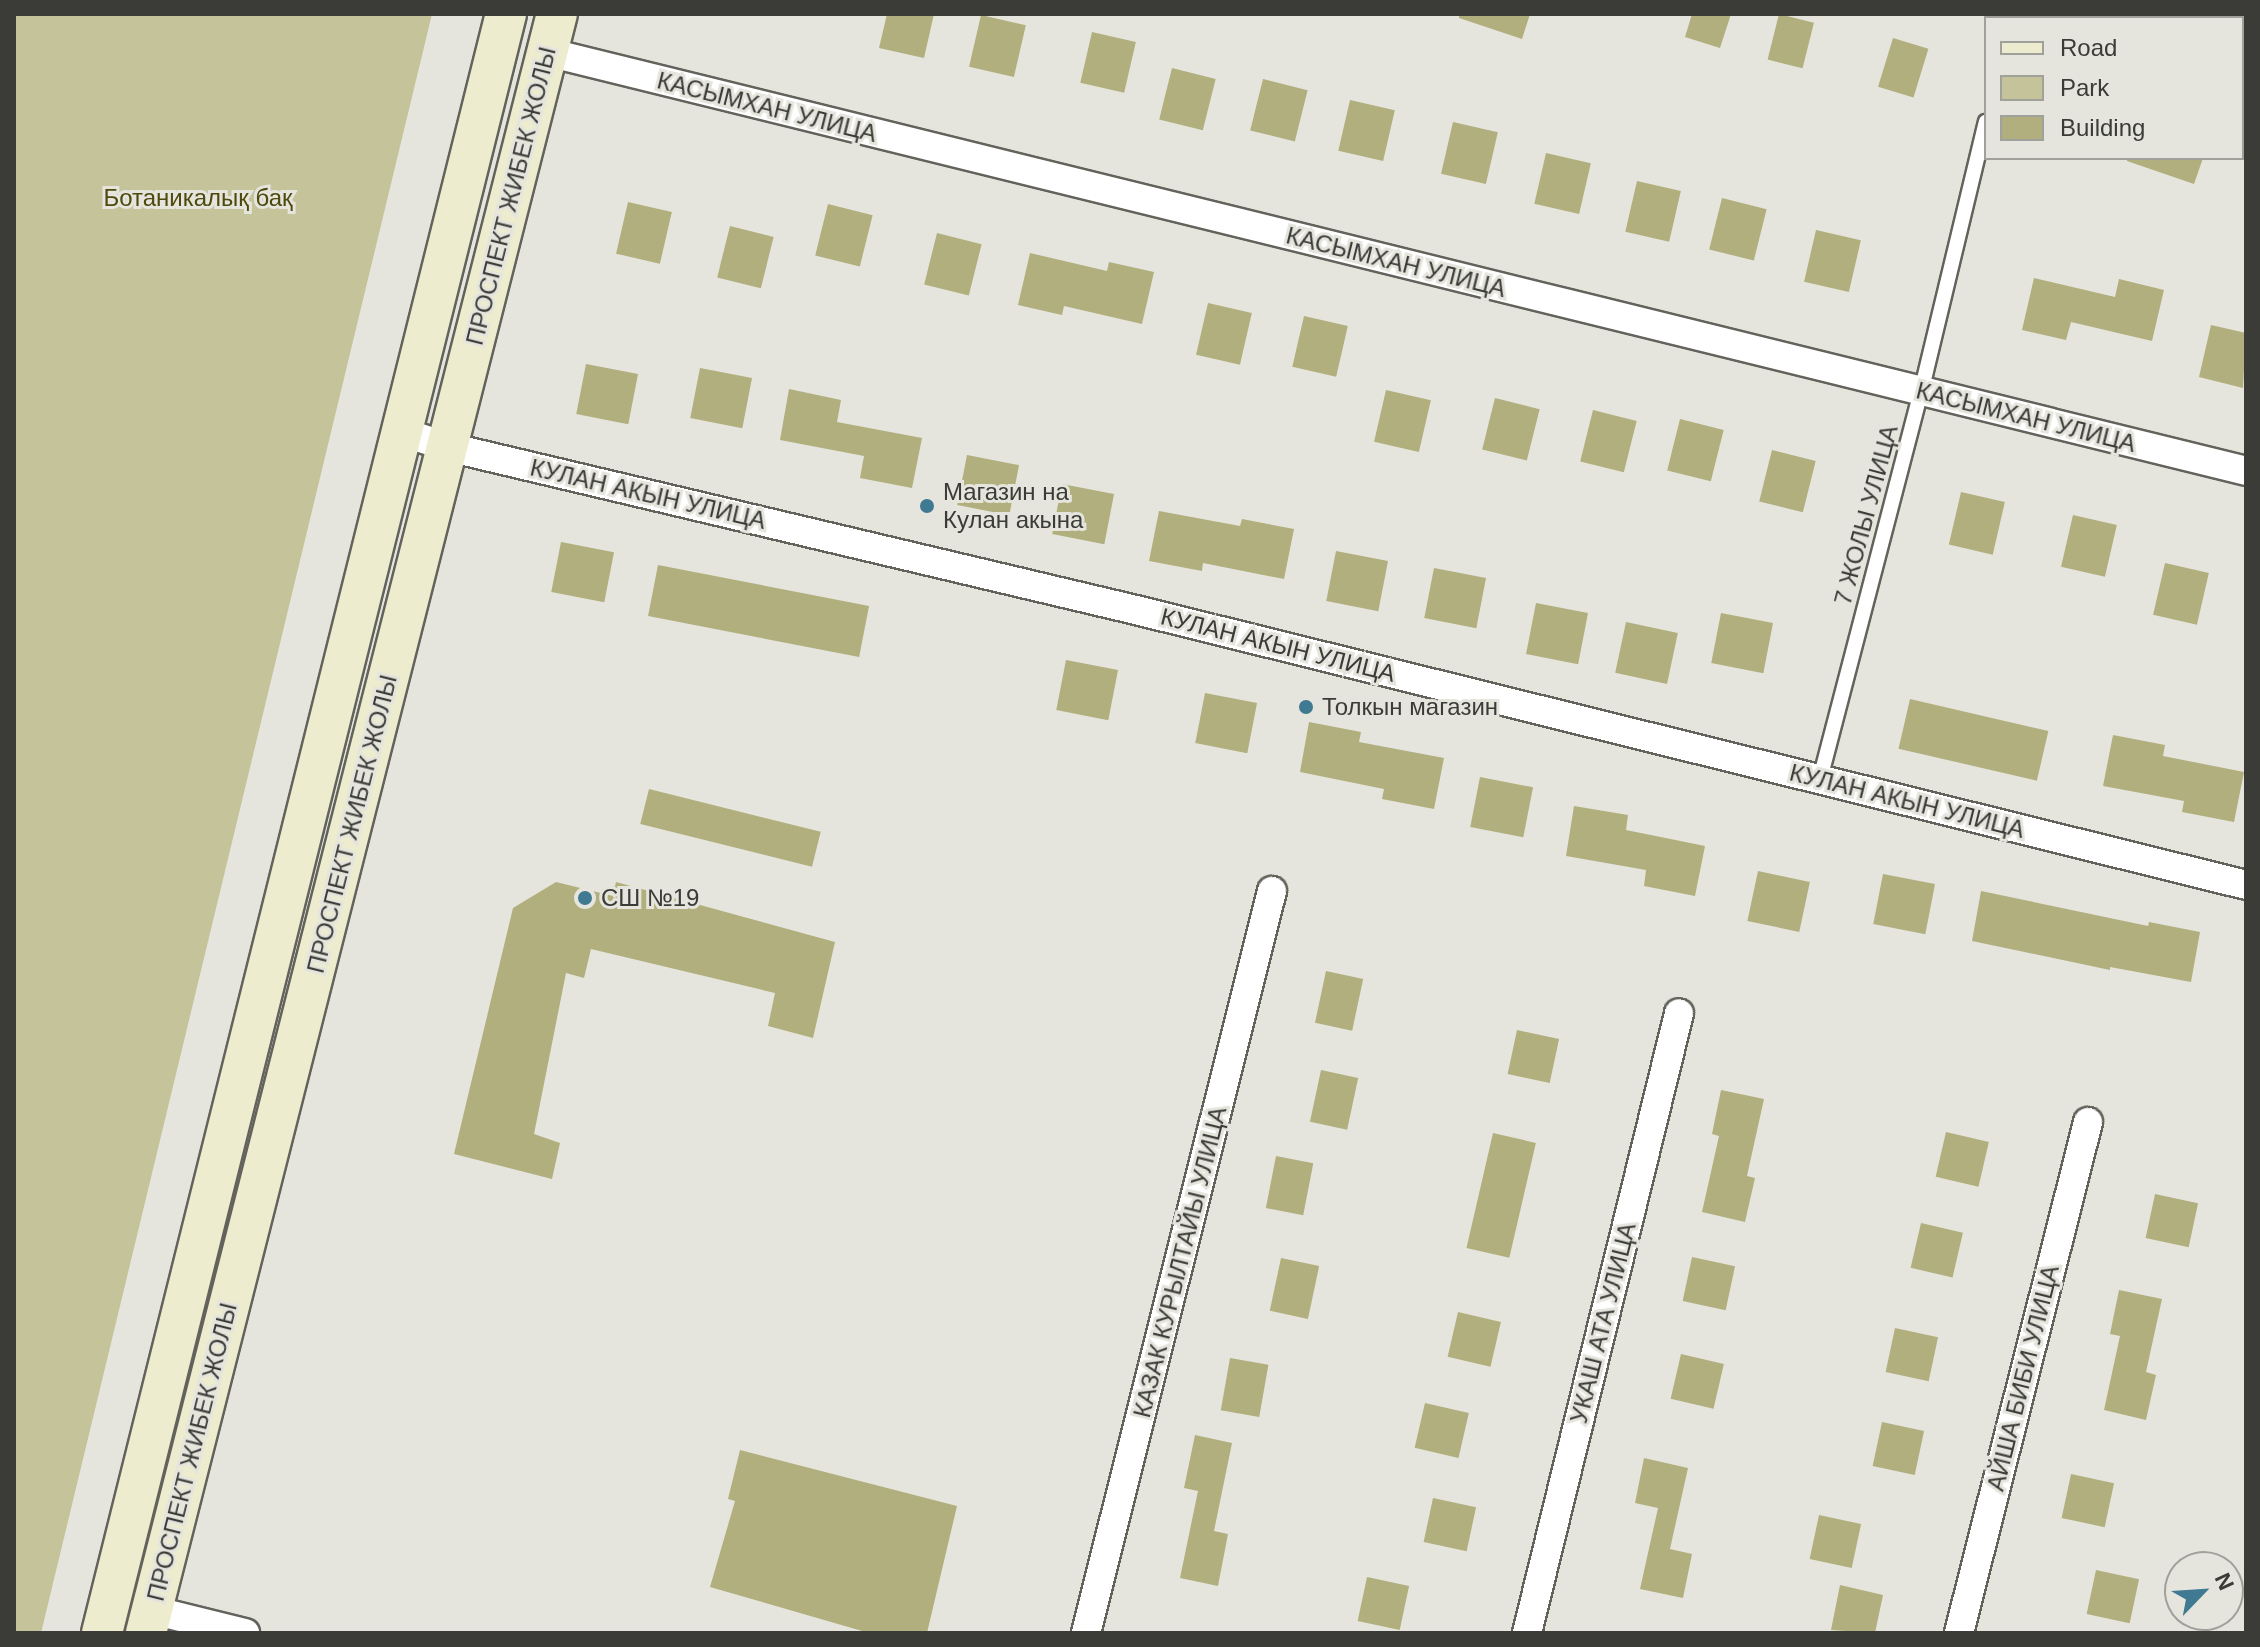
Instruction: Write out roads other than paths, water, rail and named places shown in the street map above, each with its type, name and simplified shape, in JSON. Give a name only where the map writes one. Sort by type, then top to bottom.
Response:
[{"type":"street","name":"ПРОСПЕКТ ЖИБЕК ЖОЛЫ","points":[[102,1633],[506,14]]},
{"type":"street","name":"ПРОСПЕКТ ЖИБЕК ЖОЛЫ","points":[[149,1621],[557,14]]},
{"type":"street","name":"КАСЫМХАН УЛИЦА","points":[[547,52],[2246,471]]},
{"type":"street","name":"КУЛАН АКЫН УЛИЦА","points":[[402,432],[448,447],[1124,607],[2246,885]]},
{"type":"street","name":"КАЗАК КУРЫЛТАЙЫ УЛИЦА","points":[[1086,1633],[1272,891]]},
{"type":"street","name":"УКАШ АТА УЛИЦА","points":[[1527,1633],[1679,1013]]},
{"type":"street","name":"АЙША БИБИ УЛИЦА","points":[[1959,1633],[2088,1122]]},
{"type":"street","points":[[149,1621],[245,1633]]},
{"type":"lane","name":"7 ЖОЛЫ УЛИЦА","points":[[1820,779],[1921,392],[1984,130]]},
{"type":"place","name":"Магазин на Кулан акына","points":[[927,506]]},
{"type":"place","name":"Толкын магазин","points":[[1306,707]]},
{"type":"place","name":"СШ №19","points":[[585,898]]},
{"type":"park label","name":"Ботаникалық бақ","points":[[198,198]]}]
